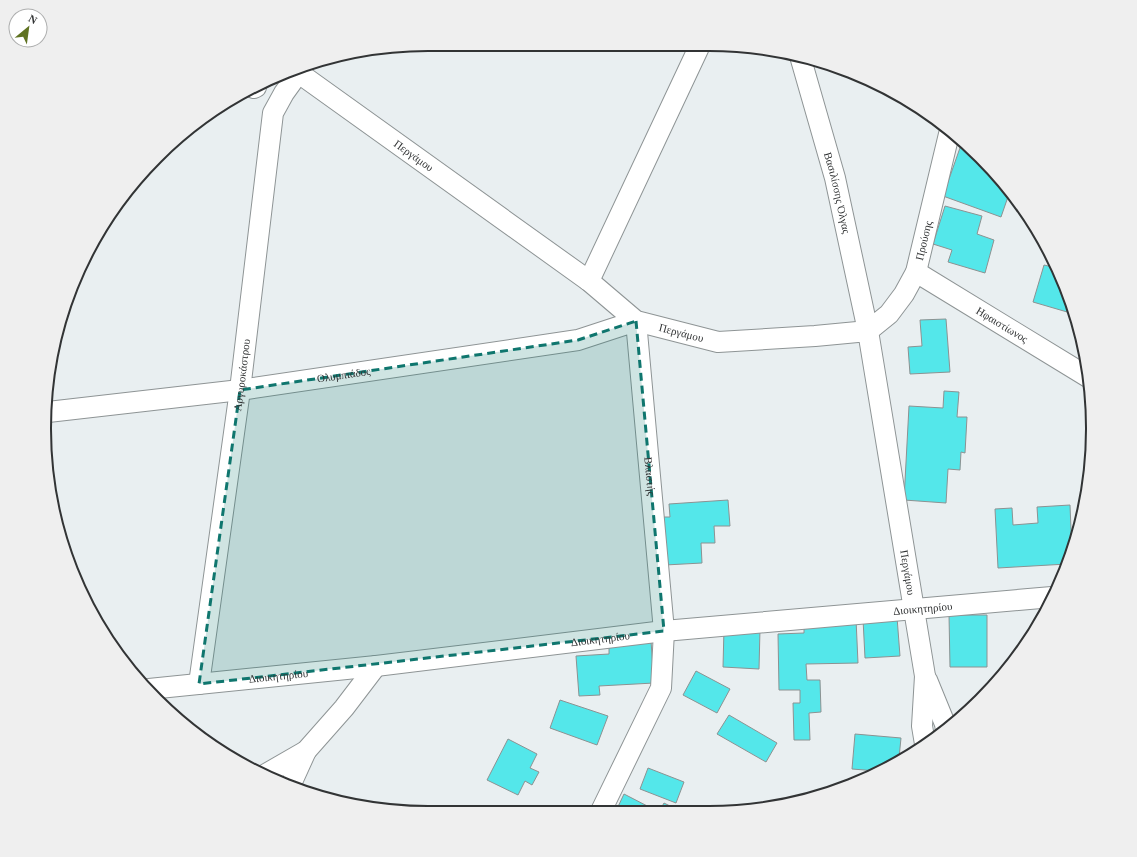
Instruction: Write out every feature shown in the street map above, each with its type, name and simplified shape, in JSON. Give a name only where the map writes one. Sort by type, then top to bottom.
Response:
[{"type":"street","points":[[589,281],[697,51]]},
{"type":"street","name":"Βασιλίσσης Όλγας","points":[[802,63],[836,178],[868,331]]},
{"type":"street","name":"Περγάμου","points":[[303,73],[589,281],[636,321],[718,342],[868,331],[925,676]]},
{"type":"street","name":"Αργυροκάστρου","points":[[199,684],[240,390],[273,113],[295,76]]},
{"type":"street","name":"Προύσης","points":[[868,331],[889,314],[904,294],[916,272],[948,138]]},
{"type":"street","name":"Ηφαιστίωνος","points":[[916,272],[1082,373]]},
{"type":"street","name":"Ολυμπιάδος","points":[[52,412],[240,390],[578,340],[636,321]]},
{"type":"street","name":"Βλαστής","points":[[603,806],[661,688],[664,631],[636,321]]},
{"type":"street","name":"Διοικητηρίου","points":[[156,688],[376,666],[664,631],[1046,598]]},
{"type":"street","points":[[293,780],[306,751],[344,708],[376,666]]},
{"type":"street","points":[[925,676],[944,723]]},
{"type":"street","points":[[924,738],[922,726],[925,676]]},
{"type":"street","points":[[271,771],[306,751]]},
{"type":"highlighted area","points":[[636,321],[664,631],[199,684],[240,390],[578,340]]},
{"type":"building","points":[[960,148],[992,180],[1007,198],[1001,217],[943,196]]},
{"type":"building","points":[[945,206],[982,216],[977,234],[994,240],[985,273],[948,262],[952,250],[933,244]]},
{"type":"building","points":[[1044,265],[1049,266],[1067,312],[1033,302]]},
{"type":"building","points":[[946,319],[950,372],[910,374],[908,347],[922,346],[920,320]]},
{"type":"building","points":[[944,391],[959,392],[957,417],[967,417],[965,453],[961,452],[960,470],[948,469],[946,503],[904,500],[909,406],[943,408]]},
{"type":"building","points":[[728,500],[730,526],[714,526],[715,543],[701,543],[702,563],[665,565],[662,517],[670,517],[669,504]]},
{"type":"building","points":[[1070,505],[1071,532],[1060,564],[998,568],[995,509],[1012,508],[1013,525],[1038,523],[1037,507]]},
{"type":"building","points":[[949,615],[987,615],[987,667],[950,667]]},
{"type":"building","points":[[897,617],[900,656],[865,658],[863,619]]},
{"type":"building","points":[[856,619],[858,663],[806,664],[807,680],[820,680],[821,712],[809,713],[810,740],[794,740],[793,703],[800,703],[800,690],[779,690],[778,634],[804,633],[804,620]]},
{"type":"building","points":[[724,628],[760,629],[759,669],[723,667]]},
{"type":"building","points":[[651,641],[654,683],[599,686],[600,695],[579,696],[576,656],[609,654],[609,644]]},
{"type":"building","points":[[696,671],[730,689],[717,713],[683,695]]},
{"type":"building","points":[[560,700],[608,716],[597,745],[550,728]]},
{"type":"building","points":[[729,715],[777,743],[766,762],[717,734]]},
{"type":"building","points":[[855,734],[901,738],[899,753],[868,770],[852,769]]},
{"type":"building","points":[[508,739],[537,754],[530,768],[539,772],[532,785],[525,781],[518,795],[487,780]]},
{"type":"building","points":[[648,768],[684,782],[676,803],[640,789]]},
{"type":"building","points":[[624,794],[647,806],[618,806]]},
{"type":"building","points":[[664,803],[670,806],[662,806]]}]
